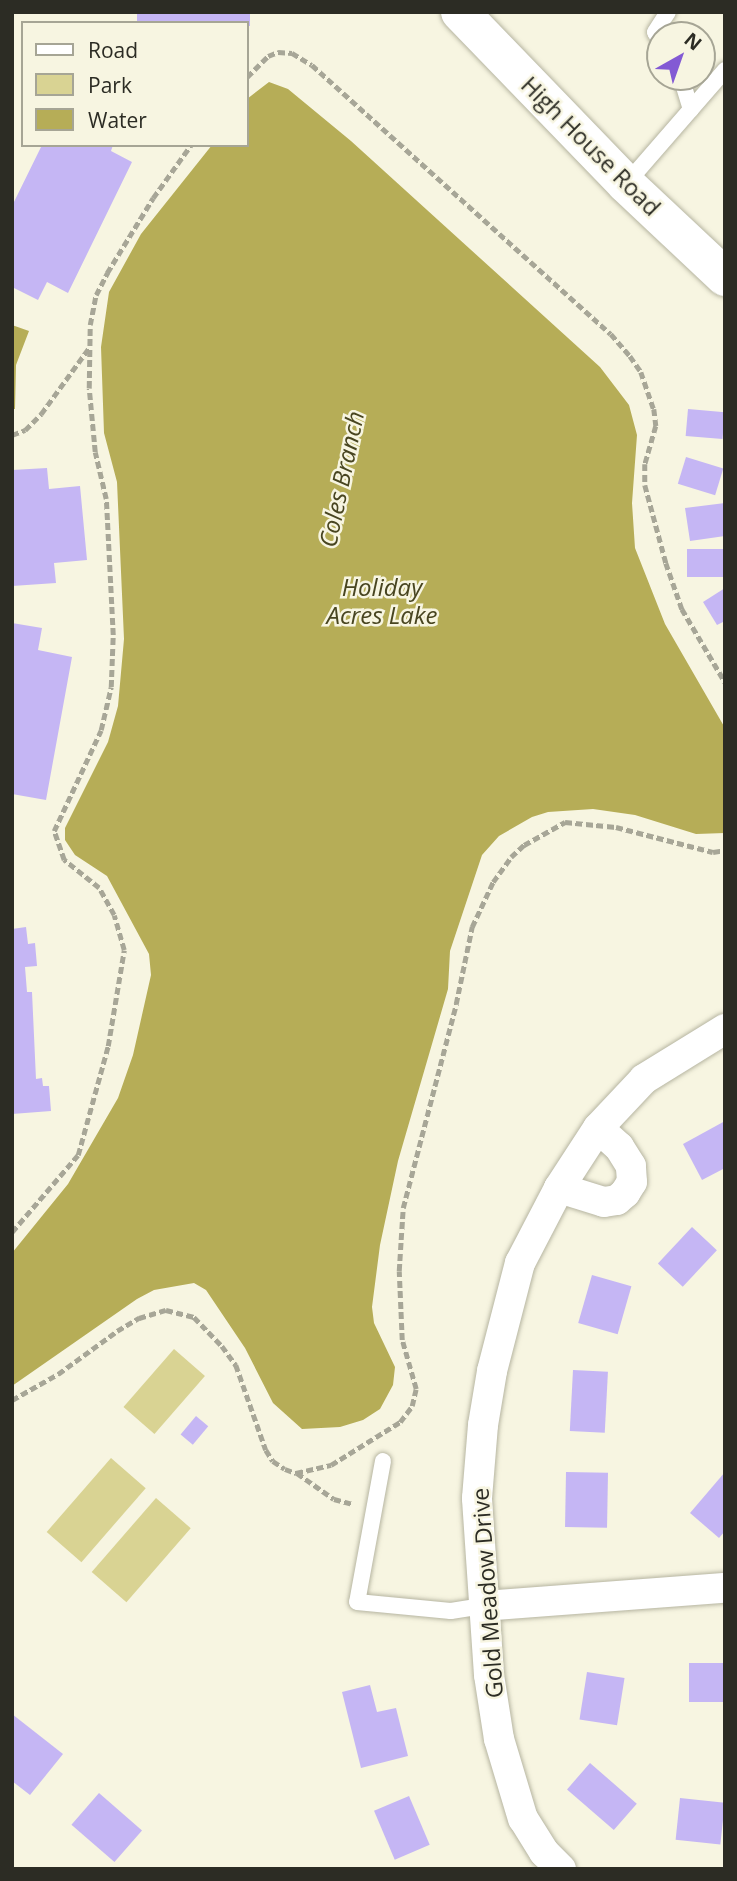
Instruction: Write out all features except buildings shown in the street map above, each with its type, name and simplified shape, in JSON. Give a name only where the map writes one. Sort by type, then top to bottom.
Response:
[{"type":"main road","name":"High House Road","points":[[460,12],[625,184],[725,277]]},
{"type":"street","name":"Gold Meadow Drive","points":[[561,1869],[544,1852],[523,1819],[508,1778],[495,1713],[483,1606],[477,1498],[483,1425],[492,1371],[520,1263],[559,1188],[598,1128],[644,1079],[725,1029]]},
{"type":"street","points":[[559,1188],[604,1202],[617,1200],[625,1193],[632,1182],[631,1166],[619,1147],[598,1128]]},
{"type":"street","points":[[483,1606],[725,1588]]},
{"type":"lane","points":[[625,184],[725,70]]},
{"type":"lane","points":[[685,91],[691,110]]},
{"type":"lane","points":[[383,1461],[357,1601],[452,1611],[483,1606]]},
{"type":"path","points":[[248,75],[268,56],[278,52],[292,53],[313,65],[611,334],[630,356],[641,372],[654,409],[656,426],[645,464],[645,485],[666,563],[682,609],[725,682]]},
{"type":"path","points":[[12,1232],[78,1155],[108,1046],[124,950],[114,915],[99,888],[64,860],[54,831],[101,730],[111,687],[113,635],[106,499],[95,452],[89,388],[90,325],[96,295],[107,273],[153,198],[190,147]]},
{"type":"path","points":[[12,435],[25,430],[41,414],[90,348]]},
{"type":"path","points":[[296,1473],[331,1465],[400,1422],[412,1406],[416,1389],[402,1340],[400,1271],[403,1208],[456,1004],[472,927],[493,882],[511,857],[524,845],[565,822],[616,827],[694,849],[713,852],[725,850]]},
{"type":"path","points":[[12,1400],[58,1374],[139,1318],[166,1310],[181,1311],[209,1329],[236,1365],[266,1450],[273,1461],[334,1499],[374,1510]]},
{"type":"green space","points":[[174,1349],[205,1376],[154,1434],[123,1407]]},
{"type":"green space","points":[[111,1458],[146,1488],[81,1562],[47,1532]]},
{"type":"green space","points":[[156,1498],[191,1528],[126,1602],[92,1572]]},
{"type":"water","name":"Holiday Acres Lake","points":[[269,82],[288,89],[351,141],[600,367],[629,405],[637,435],[632,503],[635,548],[665,624],[725,728],[725,833],[696,834],[635,815],[593,809],[548,812],[532,817],[499,836],[482,855],[450,951],[448,989],[398,1161],[380,1245],[372,1307],[374,1323],[395,1367],[393,1385],[380,1409],[363,1420],[340,1427],[302,1429],[273,1403],[245,1348],[206,1290],[194,1283],[154,1290],[137,1299],[12,1386],[12,1253],[68,1184],[118,1098],[133,1055],[151,975],[149,954],[107,876],[75,855],[65,840],[65,828],[108,742],[118,706],[124,639],[117,482],[104,433],[101,347],[109,292],[141,234],[210,147],[248,147],[248,98]]},
{"type":"water","points":[[12,325],[29,331],[16,365],[15,409],[12,409]]},
{"type":"water label","name":"Coles Branch","points":[[341,479]]}]
